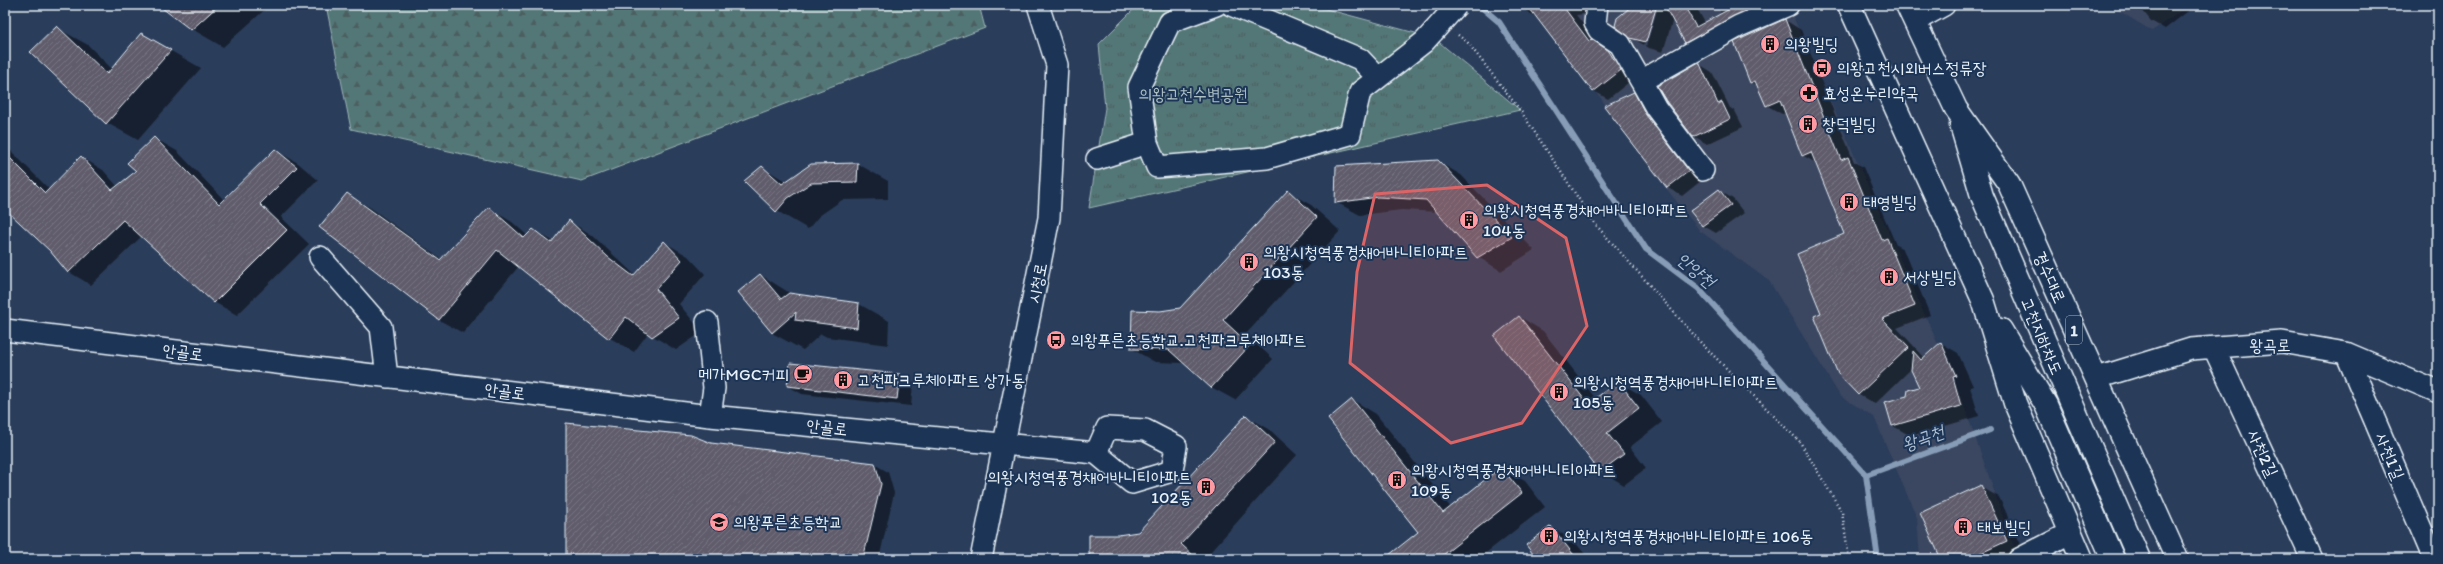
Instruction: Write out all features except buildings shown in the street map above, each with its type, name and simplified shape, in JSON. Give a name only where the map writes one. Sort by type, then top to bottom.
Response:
[{"type":"main road","points":[[1849,5],[1983,300],[2015,403],[2082,559]]},
{"type":"main road","name":"경수대로","points":[[1911,13],[1956,109],[2009,184],[2177,559]]},
{"type":"main road","name":"고천지하차도","points":[[1956,109],[1982,196],[2138,559]]},
{"type":"main road","name":"고천지하차도","points":[[1983,300],[2046,405],[2113,559]]},
{"type":"street","name":"시청로","points":[[982,559],[1006,445],[1049,218],[1057,65],[1038,5]]},
{"type":"street","points":[[1216,5],[1170,22],[1139,87],[1146,143],[1157,167],[1267,158],[1350,134],[1360,92],[1424,42],[1457,5]]},
{"type":"street","points":[[1231,5],[1360,59],[1378,78]]},
{"type":"street","points":[[1597,5],[1595,23],[1599,30],[1620,44],[1656,108],[1703,170]]},
{"type":"street","points":[[1641,81],[1739,26],[1788,5]]},
{"type":"street","points":[[1911,13],[1944,5]]},
{"type":"street","points":[[1096,159],[1146,143]]},
{"type":"street","points":[[320,256],[381,327],[387,377]]},
{"type":"street","points":[[707,322],[714,388],[710,416]]},
{"type":"street","name":"안골로","points":[[5,330],[710,416],[1096,453]]},
{"type":"street","name":"왕곡로","points":[[2097,378],[2191,349],[2282,342],[2346,353],[2438,392]]},
{"type":"street","name":"사천2길","points":[[2214,348],[2312,559]]},
{"type":"street","name":"사천1길","points":[[2346,353],[2434,554]]},
{"type":"street","points":[[2019,559],[2070,533]]},
{"type":"path","points":[[1468,43],[1520,110],[1596,225],[1702,344],[1800,442],[1842,512],[1850,559]]},
{"type":"highlighted area","points":[[1487,185],[1566,238],[1587,326],[1522,423],[1451,443],[1350,363],[1357,272],[1375,194]]},
{"type":"shaded area","points":[[1529,5],[1788,5],[1960,394],[2018,559],[1920,559],[1917,518],[1874,417],[1840,396],[1769,281],[1700,231],[1646,163],[1560,40]]},
{"type":"shaded area","points":[[2109,5],[2190,5],[2152,31]]},
{"type":"green space","points":[[326,5],[979,5],[985,28],[582,181],[351,129]]},
{"type":"green space","name":"의왕고천수변공원","points":[[1138,5],[1311,5],[1434,38],[1520,110],[1089,208],[1105,108],[1099,44]]},
{"type":"waterway","name":"안양천","points":[[1479,5],[1499,22],[1646,249],[1698,288],[1866,475],[1878,559]]},
{"type":"waterway","name":"왕곡천","points":[[1866,475],[1990,430]]},
{"type":"place","name":"의왕빌딩","points":[[1770,44]]},
{"type":"place","name":"의왕고천시외버스정류장","points":[[1822,68]]},
{"type":"place","name":"효성온누리약국","points":[[1809,93]]},
{"type":"place","name":"창덕빌딩","points":[[1808,124]]},
{"type":"place","name":"태영빌딩","points":[[1849,202]]},
{"type":"place","name":"의왕시청역풍경채어바니티아파트 104동","points":[[1469,220]]},
{"type":"place","name":"의왕시청역풍경채어바니티아파트 103동","points":[[1249,262]]},
{"type":"place","name":"서상빌딩","points":[[1889,277]]},
{"type":"place","name":"의왕푸른초등학교.고천파크루체아파트","points":[[1056,340]]},
{"type":"place","name":"메가MGC커피","points":[[803,374]]},
{"type":"place","name":"고천파크루체아파트 상가동","points":[[843,380]]},
{"type":"place","name":"의왕시청역풍경채어바니티아파트 105동","points":[[1559,392]]},
{"type":"place","name":"의왕시청역풍경채어바니티아파트 109동","points":[[1397,480]]},
{"type":"place","name":"의왕시청역풍경채어바니티아파트 102동","points":[[1206,487]]},
{"type":"place","name":"의왕푸른초등학교","points":[[719,522]]},
{"type":"place","name":"태보빌딩","points":[[1963,527]]},
{"type":"place","name":"의왕시청역풍경채어바니티아파트 106동","points":[[1549,536]]}]
